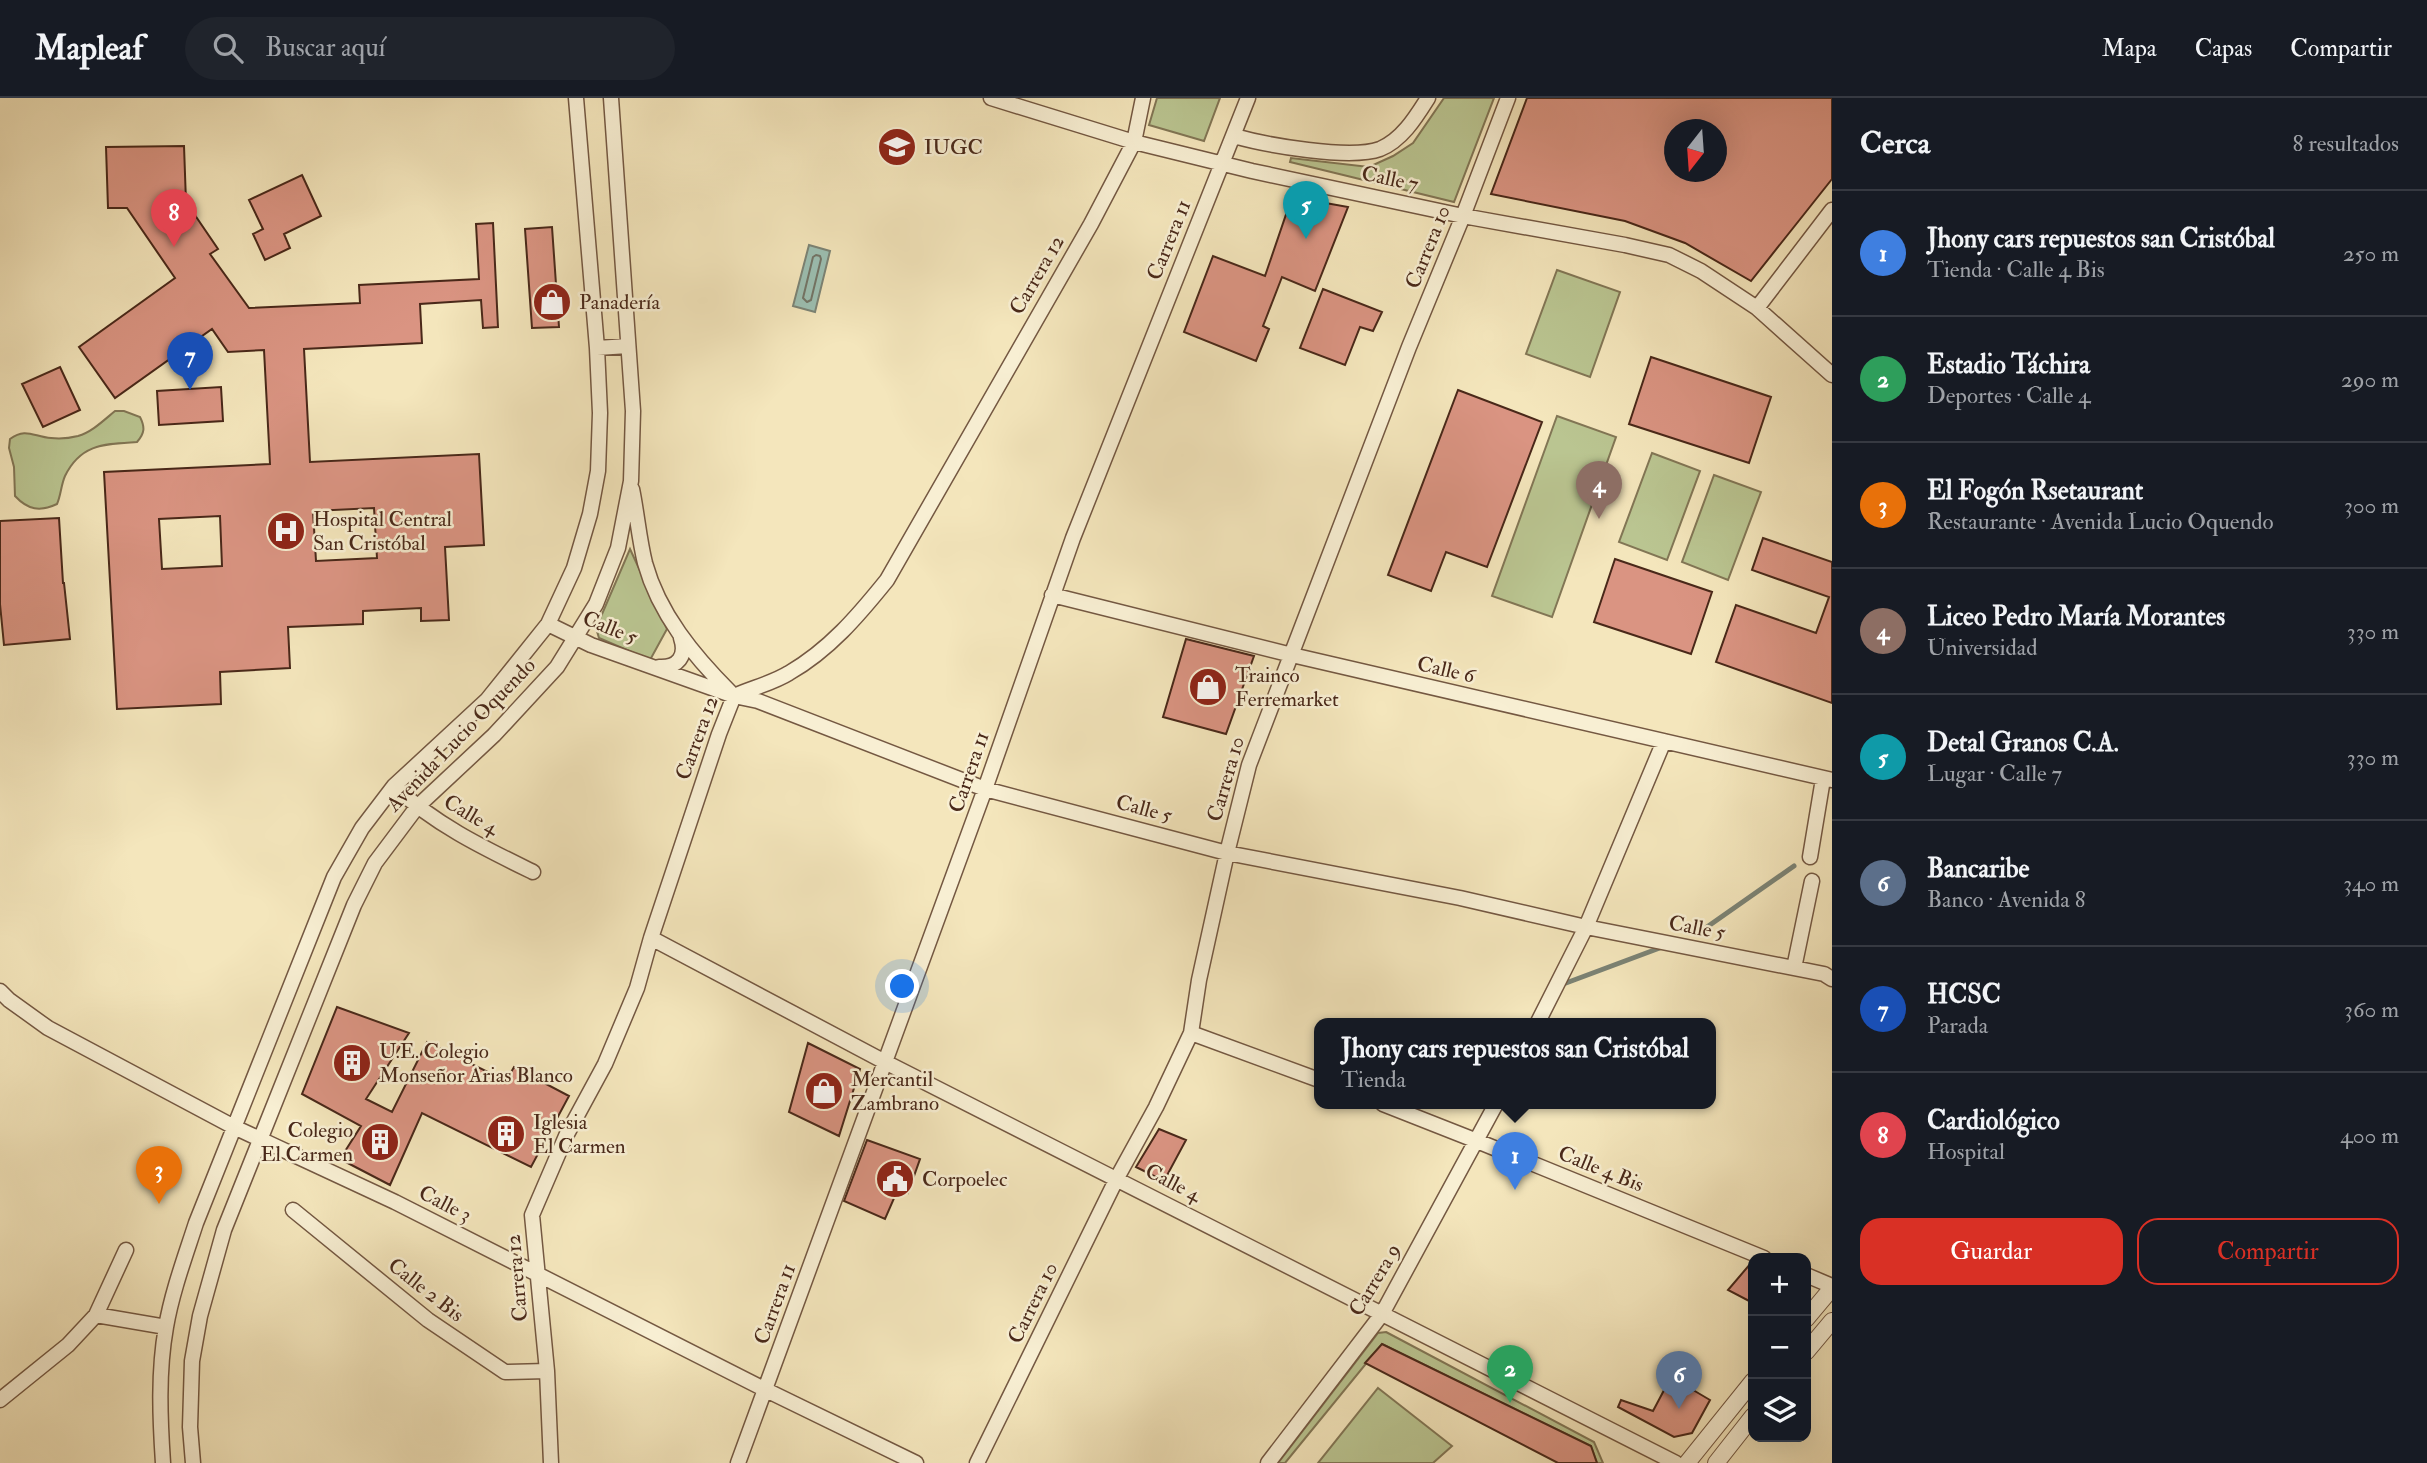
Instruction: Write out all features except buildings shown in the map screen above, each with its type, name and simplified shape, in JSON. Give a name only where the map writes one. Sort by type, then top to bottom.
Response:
[{"type":"street","name":"Avenida Lucio Oquendo","points":[[163,1463],[160,1422],[166,1327],[196,1223],[334,877],[362,828],[394,786],[486,700],[548,624],[575,568],[590,514],[598,471],[600,413],[576,98]]},
{"type":"street","name":"Avenida Lucio Oquendo","points":[[192,1463],[192,1361],[200,1316],[224,1230],[354,905],[374,863],[416,807],[494,735],[557,667],[596,604],[618,548],[631,481],[633,411],[611,98]]},
{"type":"street","name":"Calle 7","points":[[990,98],[1134,142],[1224,163],[1463,216],[1626,244],[1669,255],[1701,271],[1757,308],[1832,375]]},
{"type":"street","name":"Carrera 12","points":[[551,1463],[547,1371],[533,1215],[566,1136],[605,1064],[637,988],[651,938],[734,696],[788,674],[821,651],[853,623],[887,580],[1091,224],[1134,142],[1143,98]]},
{"type":"street","name":"Carrera 11","points":[[738,1463],[1102,461],[1248,98]]},
{"type":"street","points":[[1234,136],[1268,144],[1339,152],[1380,149],[1398,137],[1428,98]]},
{"type":"street","name":"Carrera 10","points":[[977,1463],[1117,1178],[1157,1107],[1191,1033],[1199,980],[1249,765],[1409,346],[1508,98]]},
{"type":"street","points":[[1757,308],[1832,210]]},
{"type":"street","points":[[597,348],[628,346]]},
{"type":"street","points":[[631,481],[646,564],[663,606],[706,668],[734,696]]},
{"type":"street","name":"Calle 6","points":[[1052,595],[1292,655],[1828,780]]},
{"type":"street","name":"Calle 5","points":[[548,624],[649,666],[734,696],[758,701],[985,789],[1227,853],[1460,898],[1587,927],[1824,974],[1832,979]]},
{"type":"street","points":[[649,666],[668,667],[680,660],[684,647],[680,634]]},
{"type":"street","points":[[1540,1018],[1587,927],[1664,741]]},
{"type":"street","points":[[1810,857],[1828,780]]},
{"type":"street","name":"Calle 4","points":[[394,786],[416,807],[492,852],[533,872]]},
{"type":"street","points":[[1794,968],[1812,881]]},
{"type":"street","name":"Calle 4","points":[[651,938],[885,1062],[1676,1463]]},
{"type":"street","name":"Calle 3","points":[[0,991],[48,1028],[234,1126],[395,1202],[916,1463]]},
{"type":"street","points":[[1191,1033],[1314,1078]]},
{"type":"street","name":"Calle 4 Bis","points":[[1396,1109],[1752,1253]]},
{"type":"street","name":"Carrera 9","points":[[1268,1463],[1382,1314],[1494,1109]]},
{"type":"street","name":"Calle 2 Bis","points":[[293,1210],[428,1320],[478,1355],[505,1372],[547,1371]]},
{"type":"street","points":[[0,1400],[68,1345],[96,1315],[126,1251]]},
{"type":"street","points":[[1808,1316],[1832,1287],[1811,1277]]},
{"type":"street","points":[[96,1315],[166,1327]]},
{"type":"street","points":[[1811,1346],[1832,1321]]},
{"type":"street","points":[[1686,1463],[1748,1387]]},
{"type":"street","points":[[1716,1463],[1748,1422]]},
{"type":"green space","points":[[1157,98],[1220,98],[1204,141],[1149,125]]},
{"type":"green space","points":[[1444,98],[1494,98],[1454,202],[1290,162],[1291,158],[1369,167],[1413,143]]},
{"type":"green space","points":[[1557,270],[1620,292],[1590,377],[1526,354]]},
{"type":"green space","points":[[115,411],[124,411],[140,417],[143,430],[137,442],[95,447],[79,457],[65,476],[57,504],[34,508],[15,496],[10,439],[26,433],[54,438],[78,436],[93,429]]},
{"type":"green space","points":[[1557,416],[1616,437],[1552,617],[1492,596]]},
{"type":"green space","points":[[1652,453],[1700,471],[1667,560],[1619,542]]},
{"type":"green space","points":[[1714,475],[1761,492],[1728,580],[1682,562]]},
{"type":"green space","points":[[630,549],[667,629],[650,660],[599,638],[596,628]]},
{"type":"green space","points":[[1386,1332],[1594,1442],[1603,1463],[1597,1463],[1591,1446],[1382,1344],[1285,1463],[1278,1463],[1378,1333]]},
{"type":"green space","points":[[1378,1388],[1452,1446],[1433,1463],[1318,1463]]},
{"type":"water","points":[[809,245],[830,251],[815,312],[793,306]]},
{"type":"waterway","points":[[1697,934],[1794,866]]},
{"type":"waterway","points":[[1566,983],[1665,946]]},
{"type":"place","name":"IUGC","points":[[897,147]]},
{"type":"place","name":"Detal Granos C.A.","points":[[1306,239]]},
{"type":"place","name":"Cardiológico","points":[[174,247]]},
{"type":"place","name":"Panadería","points":[[552,302]]},
{"type":"place","name":"HCSC","points":[[190,390]]},
{"type":"place","name":"Liceo Pedro María Morantes","points":[[1599,519]]},
{"type":"place","name":"Hospital Central San Cristóbal","points":[[286,531]]},
{"type":"place","name":"Trainco Ferremarket","points":[[1208,687]]},
{"type":"place","name":"U.E. Colegio Monseñor Arias Blanco","points":[[352,1063]]},
{"type":"place","name":"Mercantil Zambrano","points":[[824,1091]]},
{"type":"place","name":"Iglesia El Carmen","points":[[506,1134]]},
{"type":"place","name":"Colegio El Carmen","points":[[380,1142]]},
{"type":"place","name":"Corpoelec","points":[[895,1179]]},
{"type":"place","name":"Jhony cars repuestos san Cristóbal","points":[[1515,1190]]},
{"type":"place","name":"El Fogón Rsetaurant","points":[[159,1204]]},
{"type":"place","name":"Estadio Táchira","points":[[1510,1403]]},
{"type":"place","name":"Bancaribe","points":[[1679,1409]]}]
